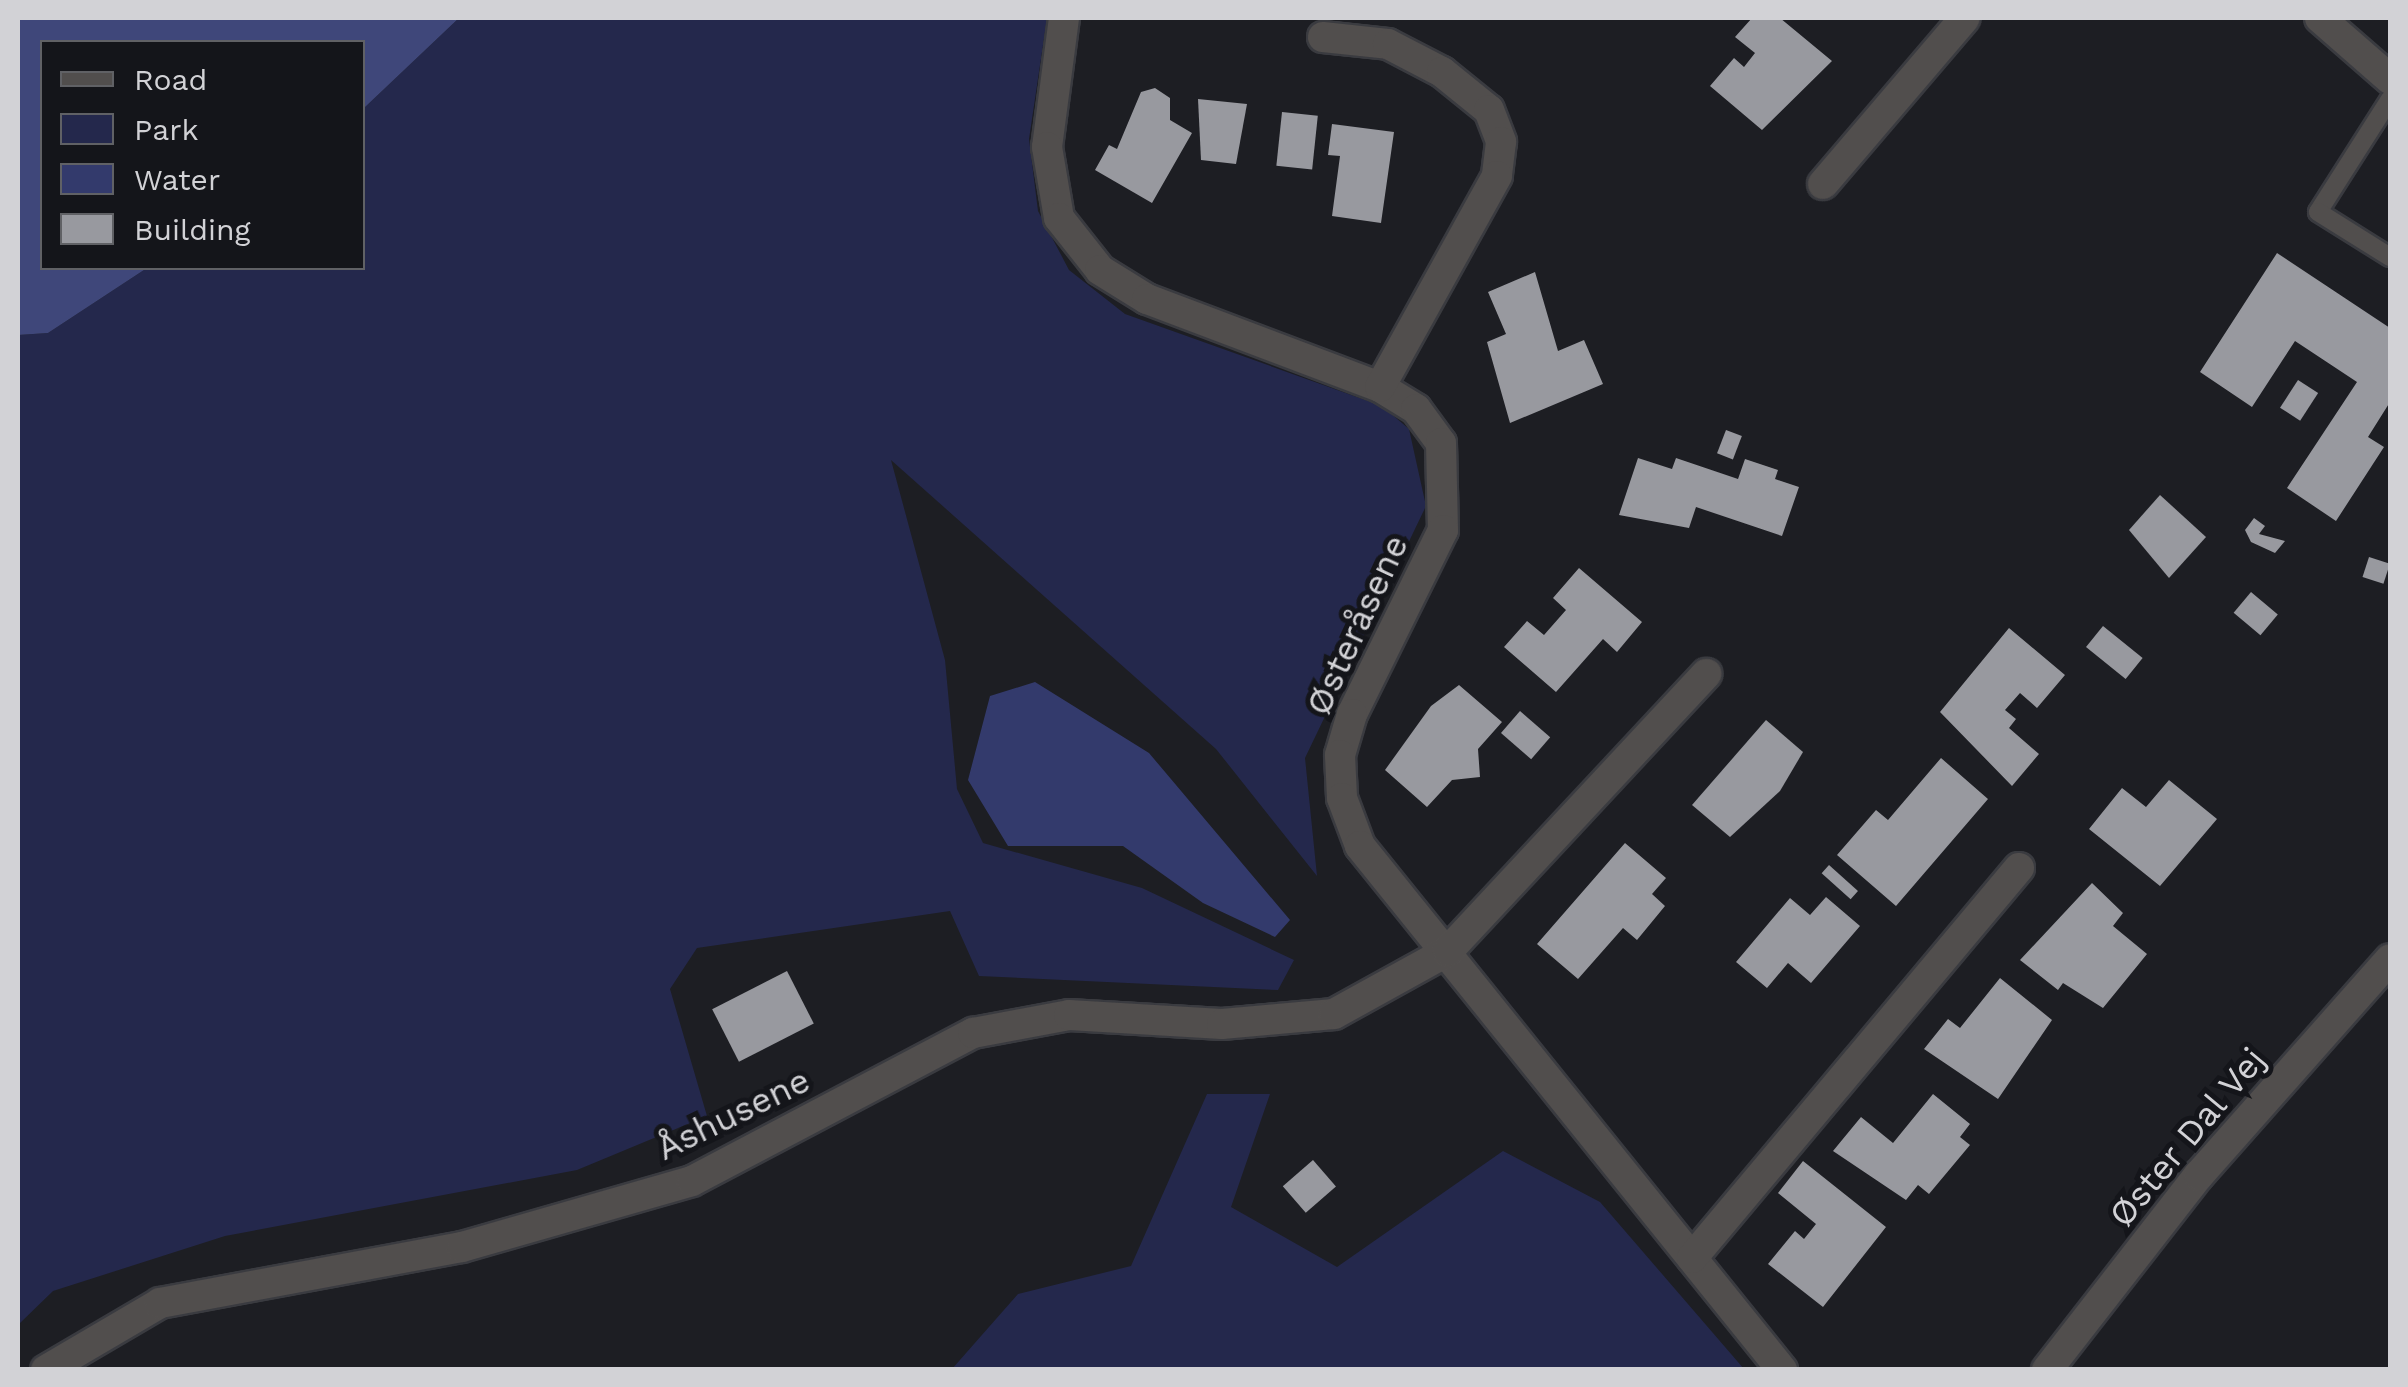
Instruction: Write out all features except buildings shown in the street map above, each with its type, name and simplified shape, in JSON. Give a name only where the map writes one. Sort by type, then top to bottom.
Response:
[{"type":"street","name":"Østeråsene","points":[[1064,18],[1047,148],[1059,218],[1100,270],[1147,299],[1380,387],[1416,409],[1441,443],[1449,494],[1443,530],[1352,714],[1340,755],[1342,798],[1360,846],[1782,1370]]},
{"type":"street","points":[[1823,184],[1965,18]]},
{"type":"street","points":[[2320,18],[2390,79]]},
{"type":"street","points":[[1323,37],[1388,44],[1442,72],[1488,110],[1502,142],[1497,176],[1380,387]]},
{"type":"street","points":[[1448,951],[1706,674]]},
{"type":"street","points":[[1692,1258],[2019,868]]},
{"type":"street","name":"Åshusene","points":[[46,1370],[160,1303],[462,1247],[692,1181],[973,1033],[1069,1015],[1222,1024],[1334,1014],[1448,951]]},
{"type":"street","name":"Øster Dal Vej","points":[[2047,1370],[2199,1175],[2390,959]]},
{"type":"lane","points":[[2390,100],[2318,212],[2390,257]]},
{"type":"green space","points":[[459,18],[1047,18],[1029,139],[1038,211],[1069,270],[1125,314],[1382,406],[1409,429],[1426,506],[1305,758],[1317,876],[1216,749],[891,460],[945,660],[957,789],[983,843],[1142,888],[1294,960],[1278,990],[979,976],[950,911],[697,948],[670,989],[707,1116],[577,1170],[225,1236],[53,1291],[18,1325],[18,335],[48,333],[144,270],[365,270],[365,107]]},
{"type":"green space","points":[[1207,1094],[1270,1094],[1231,1207],[1337,1267],[1503,1151],[1600,1202],[1744,1369],[952,1369],[1018,1294],[1131,1266]]},
{"type":"shaded area","points":[[18,18],[459,18],[365,107],[365,40],[40,40],[40,270],[144,270],[48,333],[18,335]]},
{"type":"water","points":[[1035,682],[1149,753],[1290,920],[1275,937],[1203,903],[1123,846],[1008,846],[968,780],[990,696]]}]
